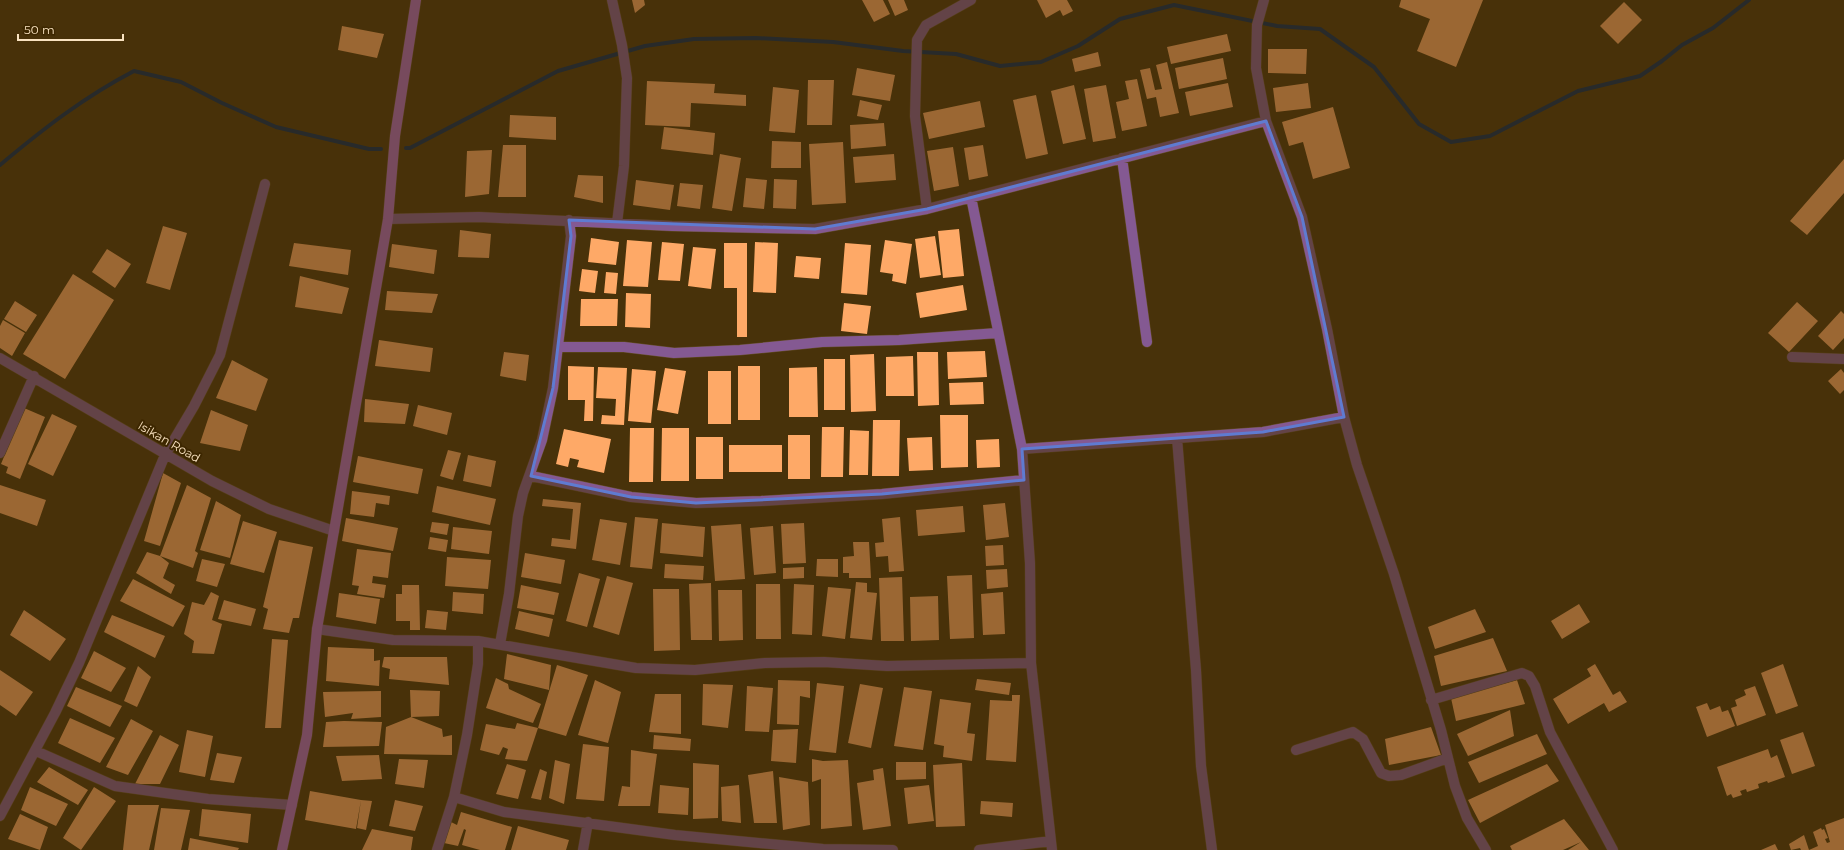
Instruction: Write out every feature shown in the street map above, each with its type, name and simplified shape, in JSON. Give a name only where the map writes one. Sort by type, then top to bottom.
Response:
[{"type":"street","points":[[282,850],[307,734],[317,629],[388,219],[395,136],[416,0]]},
{"type":"street","points":[[612,0],[622,45],[627,78],[624,166],[617,223]]},
{"type":"street","points":[[927,209],[915,116],[917,40],[926,25],[971,0]]},
{"type":"street","points":[[1264,0],[1257,25],[1256,68],[1266,121],[1302,217],[1327,329],[1344,417],[1358,465],[1394,574],[1455,786],[1467,818],[1486,850]]},
{"type":"street","points":[[388,219],[479,217],[816,229],[927,209],[1266,121]]},
{"type":"street","points":[[1122,158],[1147,342]]},
{"type":"street","points":[[0,816],[36,751],[79,662],[165,455],[194,406],[220,355],[265,184]]},
{"type":"street","points":[[970,197],[1022,449],[1030,563],[1031,663],[1051,846],[980,850]]},
{"type":"street","points":[[500,644],[509,594],[518,516],[523,493],[542,440],[553,388],[571,236],[569,220]]},
{"type":"street","points":[[558,347],[624,347],[674,353],[740,350],[822,342],[899,340],[998,333]]},
{"type":"street","points":[[1792,357],[1844,358]]},
{"type":"street","name":"Isikan Road","points":[[0,358],[34,376],[165,455],[212,481],[269,509],[334,531]]},
{"type":"street","points":[[0,453],[34,376]]},
{"type":"street","points":[[1022,449],[1263,432],[1344,417]]},
{"type":"street","points":[[1177,438],[1196,670],[1201,766],[1212,850]]},
{"type":"street","points":[[530,476],[631,497],[696,503],[882,494],[1024,480]]},
{"type":"street","points":[[317,629],[393,640],[500,644],[636,668],[696,670],[765,663],[824,662],[887,666],[1031,663]]},
{"type":"street","points":[[437,850],[454,797],[467,735],[478,664],[478,642]]},
{"type":"street","points":[[1431,700],[1522,673],[1529,676],[1535,686],[1550,732],[1613,850]]},
{"type":"street","points":[[1296,750],[1353,732],[1363,739],[1381,773],[1389,776],[1400,775],[1448,758]]},
{"type":"street","points":[[36,751],[115,786],[208,799],[292,805]]},
{"type":"street","points":[[454,797],[504,812],[588,822],[675,835],[823,849],[893,850]]},
{"type":"street","points":[[583,850],[588,822]]},
{"type":"highlighted area","points":[[1266,121],[1302,217],[1344,417],[1263,432],[1022,449],[1024,480],[882,494],[696,503],[631,497],[531,476],[553,388],[571,236],[569,220],[815,229],[927,209]]},
{"type":"building","points":[[632,0],[644,0],[645,5],[635,13]]},
{"type":"building","points":[[862,0],[883,0],[890,14],[874,22]]},
{"type":"building","points":[[888,0],[904,0],[908,10],[895,16]]},
{"type":"building","points":[[1037,0],[1067,0],[1073,11],[1063,16],[1060,10],[1046,18]]},
{"type":"building","points":[[1401,0],[1483,0],[1456,67],[1417,51],[1430,19],[1399,7]]},
{"type":"building","points":[[1624,2],[1642,20],[1618,44],[1600,26]]},
{"type":"building","points":[[342,26],[384,34],[377,58],[338,50]]},
{"type":"building","points":[[1227,34],[1231,51],[1171,64],[1167,47]]},
{"type":"building","points":[[1268,49],[1307,49],[1306,74],[1268,73]]},
{"type":"building","points":[[1098,52],[1101,66],[1075,72],[1072,59]]},
{"type":"building","points":[[1223,58],[1227,79],[1179,89],[1175,68]]},
{"type":"building","points":[[1167,62],[1179,113],[1160,117],[1156,97],[1147,99],[1140,70],[1150,68],[1155,90],[1162,89],[1156,65]]},
{"type":"building","points":[[857,68],[895,75],[890,101],[852,95]]},
{"type":"building","points":[[1137,79],[1147,126],[1122,131],[1116,102],[1129,99],[1125,81]]},
{"type":"building","points":[[808,80],[834,80],[832,125],[807,125]]},
{"type":"building","points":[[647,81],[715,84],[714,93],[746,95],[746,106],[691,103],[690,127],[645,125]]},
{"type":"building","points":[[1228,83],[1233,107],[1190,116],[1185,92]]},
{"type":"building","points":[[1308,83],[1311,108],[1276,112],[1273,88]]},
{"type":"building","points":[[1074,85],[1086,139],[1063,144],[1051,91]]},
{"type":"building","points":[[1106,85],[1116,138],[1093,142],[1084,89]]},
{"type":"building","points":[[773,87],[799,90],[795,133],[769,131]]},
{"type":"building","points":[[1036,95],[1048,154],[1026,159],[1013,100]]},
{"type":"building","points":[[860,100],[882,105],[878,120],[857,116]]},
{"type":"building","points":[[980,101],[985,127],[929,139],[923,113]]},
{"type":"building","points":[[1333,107],[1350,168],[1313,179],[1303,142],[1289,146],[1282,122]]},
{"type":"building","points":[[510,115],[556,117],[556,140],[509,137]]},
{"type":"building","points":[[884,123],[886,146],[851,149],[850,125]]},
{"type":"building","points":[[664,127],[715,133],[713,155],[661,149]]},
{"type":"building","points":[[772,141],[801,142],[801,168],[771,168]]},
{"type":"building","points":[[843,142],[846,203],[812,205],[809,144]]},
{"type":"building","points":[[503,145],[526,145],[526,197],[498,197]]},
{"type":"building","points":[[983,145],[988,176],[969,180],[964,148]]},
{"type":"building","points":[[953,147],[959,186],[934,191],[927,151]]},
{"type":"building","points":[[492,150],[489,194],[465,197],[467,151]]},
{"type":"building","points":[[720,154],[741,158],[732,211],[712,208]]},
{"type":"building","points":[[894,154],[896,180],[855,183],[853,157]]},
{"type":"building","points":[[1844,159],[1844,193],[1807,235],[1790,221]]},
{"type":"building","points":[[578,175],[603,176],[603,203],[574,197]]},
{"type":"building","points":[[746,178],[767,180],[764,209],[743,207]]},
{"type":"building","points":[[774,179],[797,180],[796,209],[773,208]]},
{"type":"building","points":[[636,180],[674,185],[670,210],[633,205]]},
{"type":"building","points":[[680,183],[703,185],[700,209],[677,206]]},
{"type":"building","points":[[163,226],[187,233],[170,290],[146,283]]},
{"type":"building","points":[[959,229],[964,276],[943,278],[938,231]]},
{"type":"building","points":[[460,230],[491,234],[489,258],[458,257]]},
{"type":"building","points":[[935,236],[941,275],[920,278],[915,239]]},
{"type":"building","points":[[591,238],[619,242],[616,265],[588,262]]},
{"type":"building","points":[[627,240],[652,242],[648,287],[623,286]]},
{"type":"building","points":[[885,240],[912,244],[906,284],[892,281],[893,274],[880,272]]},
{"type":"building","points":[[662,242],[684,244],[680,281],[658,280]]},
{"type":"building","points":[[755,242],[778,243],[776,293],[753,292]]},
{"type":"building","points":[[294,243],[351,250],[348,275],[289,266]]},
{"type":"building","points":[[724,243],[747,243],[747,337],[737,337],[737,288],[724,288]]},
{"type":"building","points":[[845,243],[871,245],[867,295],[841,293]]},
{"type":"building","points":[[392,244],[437,250],[434,274],[389,267]]},
{"type":"building","points":[[693,247],[716,249],[711,289],[688,286]]},
{"type":"building","points":[[107,249],[131,264],[115,288],[92,272]]},
{"type":"building","points":[[796,256],[821,258],[819,279],[794,277]]},
{"type":"building","points":[[582,269],[598,271],[595,293],[579,291]]},
{"type":"building","points":[[606,272],[618,273],[616,294],[604,293]]},
{"type":"building","points":[[73,274],[114,300],[65,379],[23,354]]},
{"type":"building","points":[[300,276],[349,288],[342,314],[295,307]]},
{"type":"building","points":[[963,285],[967,310],[920,318],[916,293]]},
{"type":"building","points":[[387,291],[438,294],[432,313],[385,310]]},
{"type":"building","points":[[626,293],[651,294],[650,328],[625,327]]},
{"type":"building","points":[[581,299],[618,299],[617,326],[580,326]]},
{"type":"building","points":[[15,301],[37,315],[26,332],[4,319]]},
{"type":"building","points":[[1797,302],[1818,321],[1789,352],[1768,333]]},
{"type":"building","points":[[844,303],[871,306],[867,334],[841,331]]},
{"type":"building","points":[[1841,311],[1844,314],[1844,338],[1833,350],[1818,336]]},
{"type":"building","points":[[3,320],[25,333],[12,356],[0,348],[0,326]]},
{"type":"building","points":[[379,340],[433,348],[430,372],[375,366]]},
{"type":"building","points":[[985,351],[987,377],[948,379],[947,352]]},
{"type":"building","points":[[504,352],[529,355],[526,381],[500,376]]},
{"type":"building","points":[[917,352],[938,352],[939,405],[918,406]]},
{"type":"building","points":[[874,354],[876,411],[851,412],[850,355]]},
{"type":"building","points":[[913,356],[914,396],[886,396],[886,357]]},
{"type":"building","points":[[824,359],[845,359],[845,410],[824,410]]},
{"type":"building","points":[[232,360],[268,379],[256,411],[216,398]]},
{"type":"building","points":[[568,366],[594,367],[593,421],[584,421],[585,400],[568,400]]},
{"type":"building","points":[[738,366],[760,366],[760,420],[738,420]]},
{"type":"building","points":[[598,367],[627,368],[624,425],[601,424],[602,415],[615,416],[616,399],[596,398]]},
{"type":"building","points":[[817,367],[818,417],[789,417],[789,368]]},
{"type":"building","points":[[665,368],[686,371],[678,414],[657,410]]},
{"type":"building","points":[[632,369],[656,371],[651,423],[628,421]]},
{"type":"building","points":[[1841,369],[1844,373],[1844,390],[1840,394],[1828,381]]},
{"type":"building","points":[[708,371],[731,371],[731,424],[708,424]]},
{"type":"building","points":[[983,382],[984,404],[950,405],[949,383]]},
{"type":"building","points":[[365,399],[409,404],[405,424],[364,422]]},
{"type":"building","points":[[418,405],[452,413],[447,435],[413,426]]},
{"type":"building","points":[[24,408],[45,417],[20,479],[6,473],[8,467],[1,464]]},
{"type":"building","points":[[211,410],[248,425],[240,451],[200,443]]},
{"type":"building","points":[[52,414],[77,426],[53,476],[28,464]]},
{"type":"building","points":[[940,415],[968,415],[968,467],[941,468]]},
{"type":"building","points":[[873,420],[900,420],[899,476],[872,476]]},
{"type":"building","points":[[822,427],[844,427],[843,477],[821,477]]},
{"type":"building","points":[[630,428],[654,428],[653,482],[629,482]]},
{"type":"building","points":[[662,428],[689,428],[689,481],[661,481]]},
{"type":"building","points":[[564,429],[611,439],[604,473],[577,467],[579,460],[570,458],[568,467],[556,464]]},
{"type":"building","points":[[850,430],[869,431],[868,475],[849,475]]},
{"type":"building","points":[[788,435],[810,435],[810,479],[788,479]]},
{"type":"building","points":[[696,437],[723,437],[723,479],[696,479]]},
{"type":"building","points":[[932,437],[933,470],[909,471],[907,438]]},
{"type":"building","points":[[999,439],[1000,467],[977,468],[976,440]]},
{"type":"building","points":[[729,445],[782,445],[782,472],[729,472]]},
{"type":"building","points":[[448,450],[461,453],[453,480],[440,476]]},
{"type":"building","points":[[468,455],[496,461],[491,487],[463,481]]},
{"type":"building","points":[[358,456],[423,469],[418,494],[353,482]]},
{"type":"building","points":[[163,473],[181,483],[160,546],[144,541]]},
{"type":"building","points":[[0,485],[46,500],[37,526],[0,513]]},
{"type":"building","points":[[187,485],[211,498],[195,551],[198,553],[193,568],[160,556]]},
{"type":"building","points":[[437,486],[496,499],[490,525],[432,512]]},
{"type":"building","points":[[352,491],[390,496],[389,505],[376,503],[374,517],[350,514]]},
{"type":"building","points":[[543,499],[581,503],[576,549],[551,546],[552,538],[570,540],[573,509],[542,506]]},
{"type":"building","points":[[216,501],[241,515],[230,558],[200,550]]},
{"type":"building","points":[[1005,503],[1009,537],[986,540],[983,505]]},
{"type":"building","points":[[963,506],[965,532],[918,536],[916,510]]},
{"type":"building","points":[[635,517],[658,519],[652,569],[630,567]]},
{"type":"building","points":[[900,517],[904,571],[889,572],[888,556],[876,557],[875,543],[884,542],[882,519]]},
{"type":"building","points":[[346,518],[398,528],[393,551],[342,541]]},
{"type":"building","points":[[600,519],[627,523],[620,565],[592,560]]},
{"type":"building","points":[[243,521],[277,532],[264,573],[230,564]]},
{"type":"building","points":[[432,522],[449,524],[447,535],[430,532]]},
{"type":"building","points":[[662,523],[705,527],[703,557],[660,553]]},
{"type":"building","points":[[804,523],[806,563],[783,564],[781,524]]},
{"type":"building","points":[[741,524],[745,579],[715,581],[711,526]]},
{"type":"building","points":[[773,526],[776,573],[754,575],[750,528]]},
{"type":"building","points":[[453,527],[492,531],[489,554],[451,549]]},
{"type":"building","points":[[430,537],[448,540],[446,552],[428,549]]},
{"type":"building","points":[[279,540],[313,547],[299,618],[293,618],[289,633],[263,629],[268,609],[263,607]]},
{"type":"building","points":[[853,542],[869,542],[871,578],[849,578],[849,573],[843,573],[843,557],[854,556]]},
{"type":"building","points":[[1003,545],[1004,565],[986,566],[985,546]]},
{"type":"building","points":[[357,549],[391,553],[388,578],[373,576],[372,583],[386,585],[384,598],[357,594],[359,586],[352,585]]},
{"type":"building","points":[[147,552],[160,556],[169,563],[163,578],[175,585],[171,594],[136,573]]},
{"type":"building","points":[[525,553],[565,560],[561,584],[521,577]]},
{"type":"building","points":[[447,557],[491,560],[488,589],[445,586]]},
{"type":"building","points":[[202,559],[225,564],[217,587],[196,581]]},
{"type":"building","points":[[817,559],[838,559],[838,577],[816,576]]},
{"type":"building","points":[[665,564],[704,566],[703,580],[664,578]]},
{"type":"building","points":[[804,567],[804,578],[783,579],[783,568]]},
{"type":"building","points":[[1007,569],[1008,587],[987,589],[986,570]]},
{"type":"building","points":[[579,573],[600,579],[587,627],[566,621]]},
{"type":"building","points":[[972,575],[974,638],[950,639],[947,576]]},
{"type":"building","points":[[607,576],[633,583],[619,635],[593,627]]},
{"type":"building","points":[[902,577],[904,641],[881,641],[879,578]]},
{"type":"building","points":[[133,579],[185,606],[173,627],[120,601]]},
{"type":"building","points":[[856,582],[867,583],[867,592],[877,593],[872,640],[850,638]]},
{"type":"building","points":[[711,583],[712,640],[691,640],[689,584]]},
{"type":"building","points":[[756,584],[780,584],[781,639],[756,639]]},
{"type":"building","points":[[794,584],[814,585],[812,635],[792,634]]},
{"type":"building","points":[[402,585],[419,585],[420,630],[410,630],[410,621],[396,621],[396,594],[402,594]]},
{"type":"building","points":[[521,585],[559,593],[554,615],[517,608]]},
{"type":"building","points":[[828,587],[851,589],[845,639],[822,636]]},
{"type":"building","points":[[653,589],[679,589],[680,650],[654,651]]},
{"type":"building","points":[[718,590],[742,590],[743,640],[719,641]]},
{"type":"building","points":[[211,592],[219,596],[212,620],[222,624],[214,654],[192,653],[194,641],[184,634],[192,602],[204,605]]},
{"type":"building","points":[[453,592],[484,594],[483,614],[452,611]]},
{"type":"building","points":[[1003,592],[1005,634],[983,635],[981,594]]},
{"type":"building","points":[[339,593],[380,599],[376,624],[336,617]]},
{"type":"building","points":[[938,596],[939,640],[911,641],[910,597]]},
{"type":"building","points":[[224,600],[256,609],[251,626],[218,619]]},
{"type":"building","points":[[1579,604],[1590,622],[1562,639],[1551,621]]},
{"type":"building","points":[[1475,609],[1486,632],[1435,649],[1428,627]]},
{"type":"building","points":[[24,610],[66,639],[50,661],[10,635]]},
{"type":"building","points":[[427,610],[448,612],[446,630],[425,628]]},
{"type":"building","points":[[519,611],[553,619],[549,637],[515,629]]},
{"type":"building","points":[[112,615],[165,636],[155,658],[104,632]]},
{"type":"building","points":[[1493,638],[1507,671],[1441,686],[1434,656]]},
{"type":"building","points":[[272,639],[288,640],[281,728],[265,728]]},
{"type":"building","points":[[328,647],[374,649],[374,661],[380,660],[379,686],[326,681]]},
{"type":"building","points":[[94,651],[126,668],[111,692],[81,678]]},
{"type":"building","points":[[507,654],[551,665],[549,690],[504,679]]},
{"type":"building","points":[[384,657],[447,657],[449,685],[389,679],[390,669],[382,667]]},
{"type":"building","points":[[1595,664],[1613,695],[1620,691],[1627,702],[1609,712],[1604,703],[1568,724],[1553,699],[1591,676],[1587,669]]},
{"type":"building","points":[[1783,664],[1798,706],[1776,714],[1761,673]]},
{"type":"building","points":[[557,665],[588,675],[566,736],[538,728]]},
{"type":"building","points":[[138,666],[151,677],[137,707],[124,701]]},
{"type":"building","points":[[0,670],[33,692],[16,716],[0,705]]},
{"type":"building","points":[[496,678],[508,684],[509,689],[541,704],[533,723],[486,708]]},
{"type":"building","points":[[977,679],[1011,683],[1009,695],[975,690]]},
{"type":"building","points":[[595,680],[621,692],[608,743],[578,735]]},
{"type":"building","points":[[778,680],[810,681],[810,698],[800,696],[799,725],[777,724]]},
{"type":"building","points":[[1517,680],[1525,704],[1456,721],[1451,698]]},
{"type":"building","points":[[817,683],[844,686],[836,753],[809,750]]},
{"type":"building","points":[[703,684],[733,685],[728,728],[702,725]]},
{"type":"building","points":[[860,684],[883,688],[871,748],[848,743]]},
{"type":"building","points":[[747,686],[773,688],[769,732],[745,731]]},
{"type":"building","points":[[1755,686],[1766,715],[1737,726],[1731,708],[1737,706],[1735,700],[1746,695],[1744,690]]},
{"type":"building","points":[[76,687],[122,706],[110,727],[67,706]]},
{"type":"building","points":[[904,687],[932,691],[923,750],[894,746]]},
{"type":"building","points":[[410,690],[440,691],[439,716],[411,717]]},
{"type":"building","points":[[381,691],[381,717],[351,719],[353,713],[325,717],[323,692]]},
{"type":"building","points":[[655,694],[681,694],[681,734],[649,732]]},
{"type":"building","points":[[1012,695],[1020,695],[1016,762],[986,760],[990,700],[1012,701]]},
{"type":"building","points":[[940,699],[971,703],[967,733],[975,734],[972,761],[943,757],[944,746],[934,744]]},
{"type":"building","points":[[1707,703],[1710,710],[1720,706],[1722,712],[1728,710],[1735,726],[1707,737],[1696,707]]},
{"type":"building","points":[[1510,710],[1514,736],[1468,756],[1457,734]]},
{"type":"building","points":[[411,717],[442,729],[443,737],[452,735],[452,755],[384,754],[386,727]]},
{"type":"building","points":[[70,718],[115,738],[100,763],[58,743]]},
{"type":"building","points":[[131,719],[153,731],[128,775],[106,767]]},
{"type":"building","points":[[326,722],[382,722],[379,746],[323,747]]},
{"type":"building","points":[[517,723],[538,728],[527,761],[505,759],[508,749],[503,747],[499,755],[480,750],[486,724],[515,729]]},
{"type":"building","points":[[1431,727],[1441,755],[1389,765],[1385,739]]},
{"type":"building","points":[[798,729],[796,763],[771,761],[773,730]]},
{"type":"building","points":[[187,730],[213,736],[205,777],[179,772]]},
{"type":"building","points":[[1803,732],[1815,766],[1792,774],[1780,740]]},
{"type":"building","points":[[1537,734],[1547,754],[1479,783],[1468,762]]},
{"type":"building","points":[[160,735],[179,745],[160,784],[135,784]]},
{"type":"building","points":[[654,735],[691,739],[690,751],[653,749]]},
{"type":"building","points":[[583,744],[609,747],[604,801],[576,799]]},
{"type":"building","points":[[1768,749],[1771,758],[1777,755],[1785,777],[1768,783],[1767,781],[1758,784],[1759,788],[1747,792],[1746,789],[1740,791],[1742,795],[1733,798],[1731,794],[1727,796],[1717,767]]},
{"type":"building","points":[[631,750],[657,754],[650,806],[618,806],[622,786],[630,787]]},
{"type":"building","points":[[217,753],[242,757],[234,783],[210,780]]},
{"type":"building","points":[[379,755],[382,779],[342,781],[336,756]]},
{"type":"building","points":[[399,759],[428,760],[424,788],[395,784]]},
{"type":"building","points":[[812,759],[823,761],[848,760],[852,826],[821,829],[821,779],[812,782]]},
{"type":"building","points":[[555,760],[570,764],[564,804],[549,798]]},
{"type":"building","points":[[896,762],[926,762],[926,779],[896,780]]},
{"type":"building","points":[[693,763],[719,765],[718,818],[693,819]]},
{"type":"building","points":[[962,763],[965,826],[936,827],[933,765]]},
{"type":"building","points":[[507,764],[526,770],[518,799],[496,794]]},
{"type":"building","points":[[1547,764],[1559,781],[1480,823],[1468,800]]},
{"type":"building","points":[[49,767],[88,790],[78,805],[37,782]]},
{"type":"building","points":[[883,768],[891,826],[863,830],[857,783],[874,780],[873,770]]},
{"type":"building","points":[[540,769],[547,772],[541,800],[531,798]]},
{"type":"building","points":[[773,771],[777,823],[754,823],[748,775]]},
{"type":"building","points":[[779,777],[808,782],[810,825],[783,830]]},
{"type":"building","points":[[660,785],[689,788],[688,815],[658,813]]},
{"type":"building","points":[[739,785],[741,823],[722,821],[721,787]]},
{"type":"building","points":[[929,785],[934,821],[908,824],[904,788]]},
{"type":"building","points":[[30,787],[68,804],[56,826],[21,810]]},
{"type":"building","points":[[94,787],[116,801],[81,850],[63,838]]},
{"type":"building","points":[[310,791],[361,800],[356,829],[305,820]]},
{"type":"building","points":[[361,800],[372,801],[366,830],[357,828]]},
{"type":"building","points":[[395,800],[423,806],[415,831],[389,826]]},
{"type":"building","points":[[981,801],[1013,803],[1012,817],[980,814]]},
{"type":"building","points":[[128,805],[159,805],[149,850],[123,850]]},
{"type":"building","points":[[161,808],[190,810],[181,850],[154,850]]},
{"type":"building","points":[[202,809],[251,814],[248,843],[199,836]]},
{"type":"building","points":[[461,812],[512,827],[505,850],[480,850],[462,845],[466,830],[464,829],[458,846],[444,843],[449,821],[457,825]]},
{"type":"building","points":[[20,814],[48,827],[40,850],[8,839]]},
{"type":"building","points":[[1844,818],[1844,850],[1809,850],[1818,846],[1813,832],[1821,828],[1822,830],[1824,829],[1828,838],[1825,839],[1827,843],[1830,842],[1825,825]]},
{"type":"building","points":[[1564,819],[1589,850],[1568,850],[1581,842],[1563,850],[1512,850],[1510,846]]},
{"type":"building","points":[[518,826],[569,840],[566,850],[511,850]]},
{"type":"building","points":[[372,829],[413,837],[411,850],[362,850]]},
{"type":"building","points":[[1804,835],[1809,850],[1801,850],[1800,848],[1791,850],[1789,844]]},
{"type":"building","points":[[190,838],[239,848],[238,850],[188,850]]},
{"type":"building","points":[[1775,844],[1778,850],[1761,850]]},
{"type":"waterway","points":[[406,148],[410,148],[558,71],[645,46],[694,39],[756,38],[833,42],[903,51],[956,54],[1000,66],[1041,62],[1078,46],[1120,19],[1174,5],[1277,26],[1320,29],[1374,67],[1419,124],[1451,142],[1490,136],[1578,91],[1640,76],[1682,45],[1713,28],[1749,0]]},
{"type":"waterway","points":[[0,165],[64,114],[134,71],[181,82],[222,103],[276,127],[369,149],[381,149]]}]
